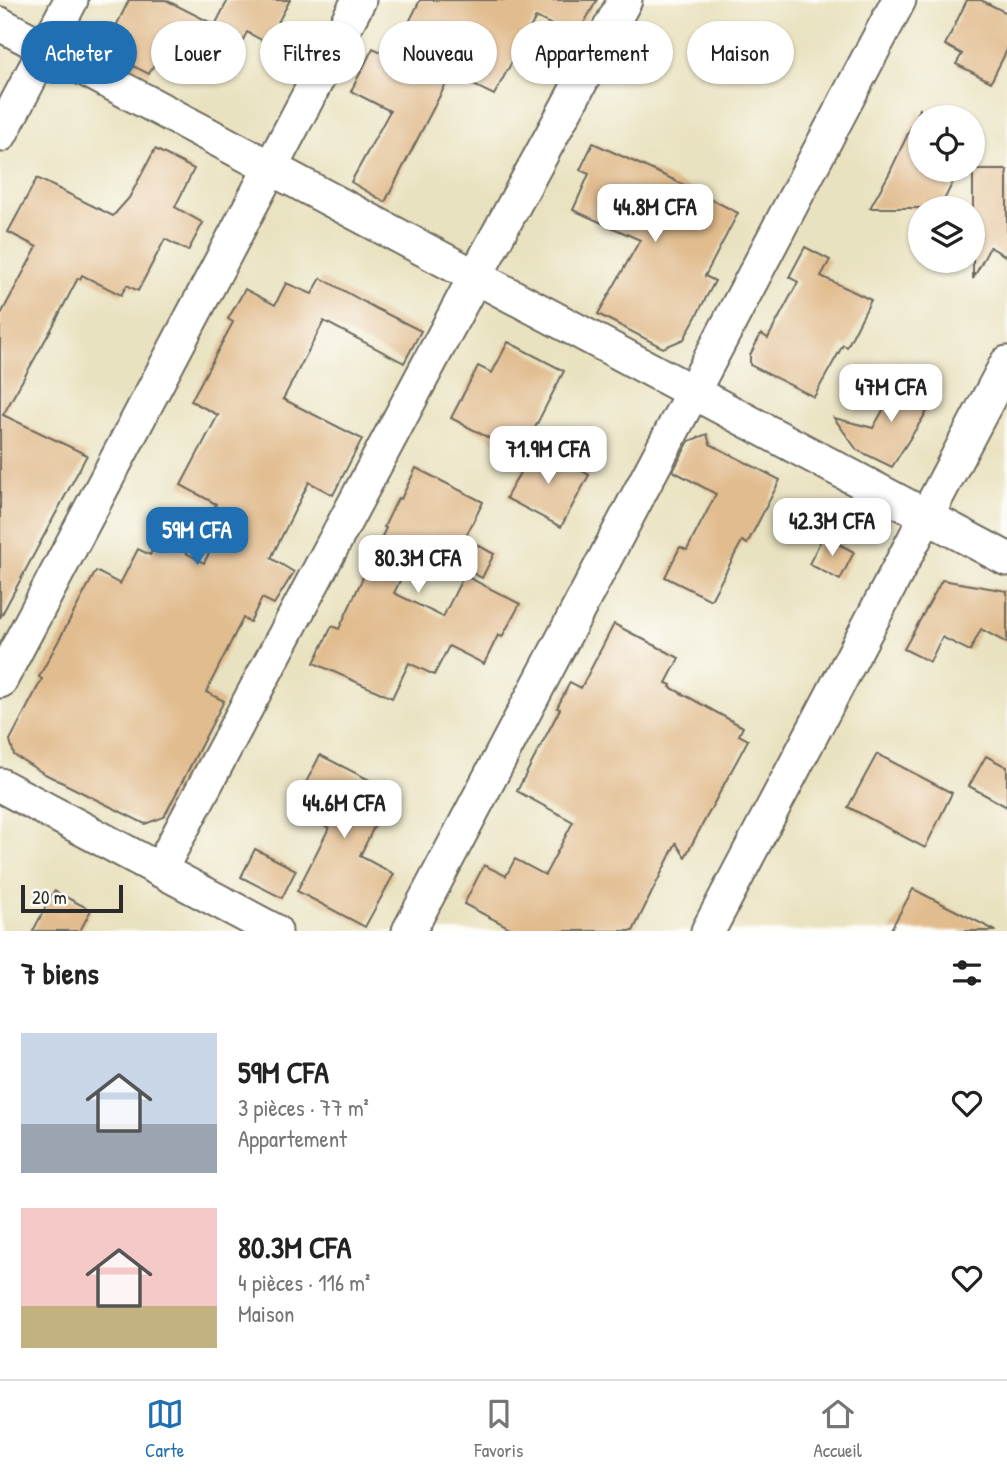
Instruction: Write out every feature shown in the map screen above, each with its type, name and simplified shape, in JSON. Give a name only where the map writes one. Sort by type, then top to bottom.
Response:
[{"type":"street","points":[[60,21],[71,0]]},
{"type":"street","points":[[0,681],[359,0]]},
{"type":"street","points":[[160,870],[625,0]]},
{"type":"street","points":[[409,931],[900,0]]},
{"type":"street","points":[[0,24],[21,35]]},
{"type":"street","points":[[0,135],[27,84]]},
{"type":"street","points":[[114,84],[1007,559]]},
{"type":"street","points":[[708,931],[1007,363]]},
{"type":"street","points":[[0,785],[275,931]]},
{"type":"building","points":[[129,0],[166,0],[207,21],[151,21],[149,74],[137,68],[137,21],[118,21]]},
{"type":"building","points":[[228,0],[290,0],[279,21],[260,21],[260,39],[247,32],[246,34],[246,21],[217,21]]},
{"type":"building","points":[[420,0],[597,0],[585,21],[544,21],[536,17],[534,21],[511,21],[511,63],[494,95],[471,84],[497,84],[497,21],[410,21]]},
{"type":"building","points":[[967,0],[981,0],[1007,13],[1007,50],[991,82],[956,64],[962,54],[945,45]]},
{"type":"building","points":[[373,48],[379,51],[379,84],[446,84],[385,202],[351,182],[390,111],[351,91],[355,84],[365,84],[365,64]]},
{"type":"building","points":[[908,134],[908,182],[953,182],[946,196],[908,196],[908,208],[870,208]]},
{"type":"building","points":[[593,143],[738,213],[705,276],[715,281],[684,339],[663,348],[598,314],[640,240],[573,210],[589,174],[580,170]]},
{"type":"building","points":[[155,149],[194,169],[175,207],[203,223],[188,251],[165,239],[138,291],[127,285],[121,295],[82,275],[78,278],[3,415],[87,455],[0,618],[0,316],[37,247],[8,232],[37,178],[113,216],[129,198]]},
{"type":"building","points":[[985,170],[1007,170],[1007,257],[990,247],[985,256],[985,196],[973,196],[973,182],[985,182]]},
{"type":"building","points":[[805,247],[830,260],[821,276],[871,300],[847,347],[843,345],[814,397],[750,365],[750,355],[761,334],[768,338],[798,282],[789,277]]},
{"type":"building","points":[[321,278],[421,331],[404,363],[324,321],[283,399],[362,439],[333,495],[309,482],[271,558],[294,572],[274,604],[262,598],[250,622],[243,618],[206,692],[224,701],[164,817],[145,824],[45,774],[14,755],[10,740],[42,679],[39,677],[96,571],[120,584],[138,549],[150,555],[159,538],[204,563],[228,517],[214,508],[216,504],[181,485],[218,415],[191,401],[233,322],[228,319],[245,289],[275,305],[286,283],[312,294]]},
{"type":"building","points":[[508,342],[564,371],[521,455],[451,418],[478,366],[492,373]]},
{"type":"building","points":[[901,378],[936,397],[892,467],[857,450],[834,418],[873,428]]},
{"type":"building","points":[[707,434],[710,444],[780,480],[747,544],[742,541],[711,600],[665,577],[680,547],[687,550],[716,494],[673,471],[689,441]]},
{"type":"building","points":[[535,445],[589,475],[561,527],[506,498]]},
{"type":"building","points":[[416,468],[483,502],[465,538],[494,554],[482,578],[417,545],[394,593],[443,617],[464,575],[520,604],[502,637],[498,635],[484,664],[449,646],[434,675],[409,663],[392,698],[314,663],[332,626],[339,629],[386,528],[384,527]]},
{"type":"building","points":[[823,536],[854,552],[840,580],[809,564]]},
{"type":"building","points":[[942,580],[1007,591],[1007,643],[981,629],[970,651],[942,637],[930,662],[904,649]]},
{"type":"building","points":[[614,624],[679,658],[666,683],[743,727],[739,735],[748,740],[685,857],[676,843],[633,931],[516,931],[464,904],[484,865],[506,876],[515,859],[545,875],[573,822],[517,791],[560,709],[557,708],[570,682],[581,688]]},
{"type":"building","points":[[877,754],[952,793],[925,848],[848,807]]},
{"type":"building","points":[[320,755],[391,791],[360,856],[394,874],[365,927],[297,891],[329,828],[292,810]]},
{"type":"building","points":[[986,756],[1007,767],[1007,807],[969,786]]},
{"type":"building","points":[[255,849],[296,870],[282,898],[241,877]]},
{"type":"building","points":[[913,889],[996,931],[890,931]]},
{"type":"building","points":[[54,891],[91,910],[80,931],[33,931]]}]
